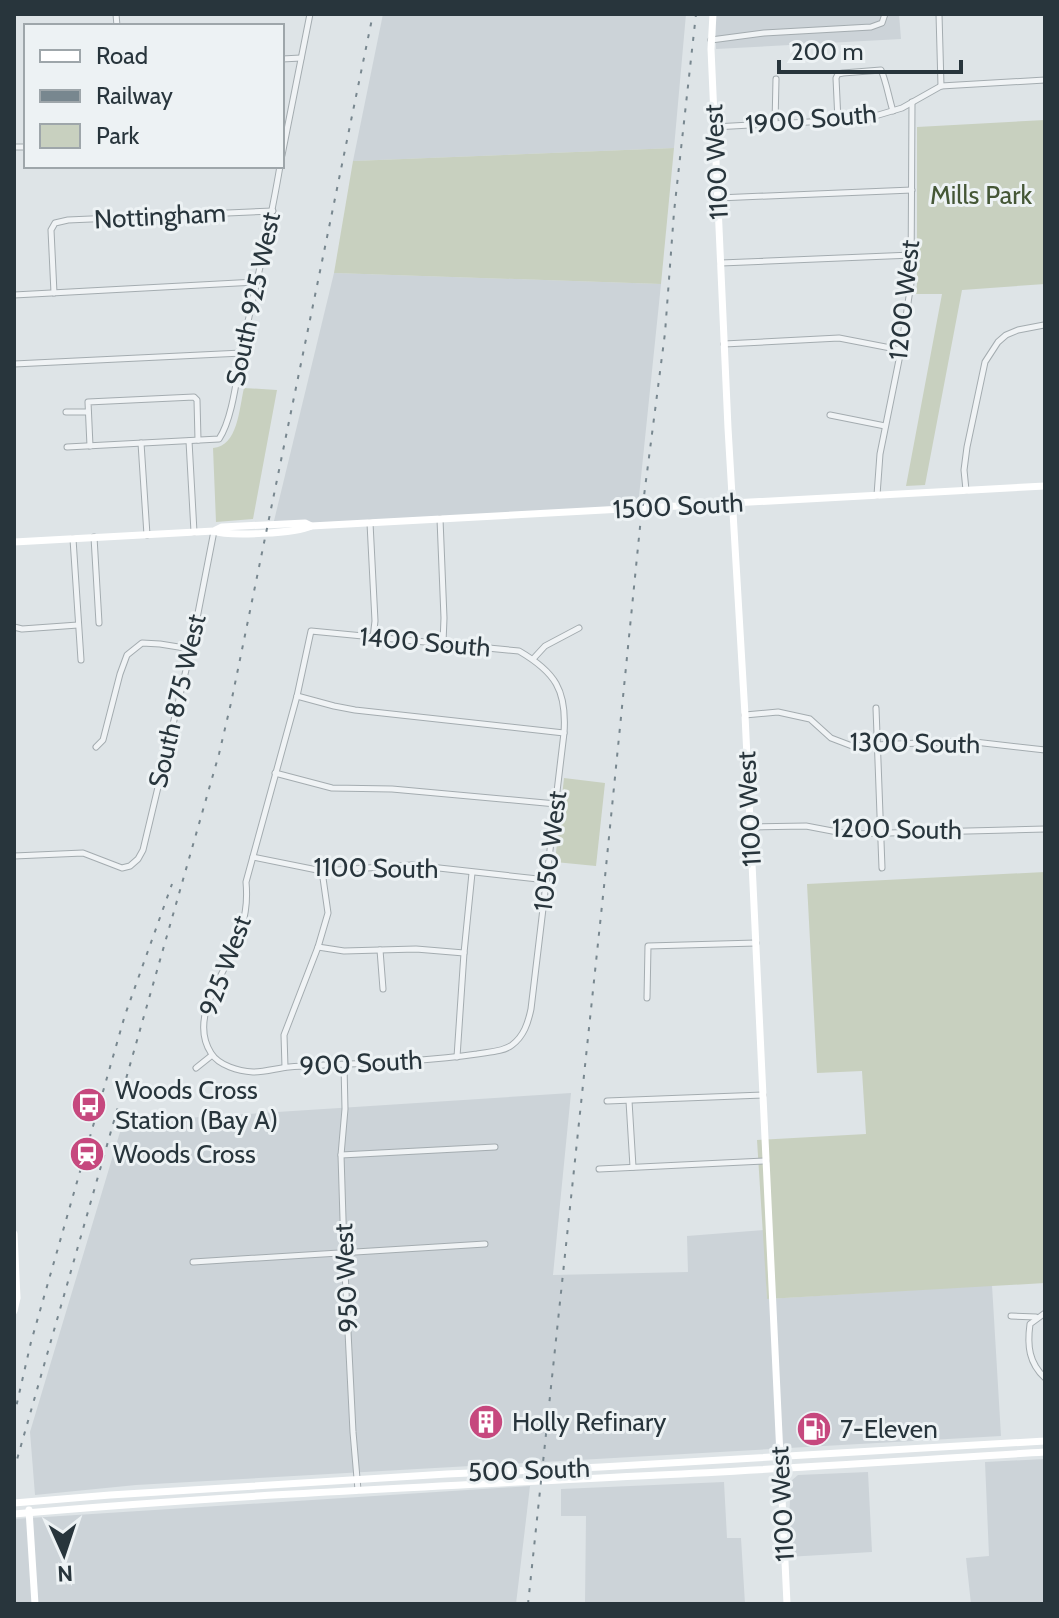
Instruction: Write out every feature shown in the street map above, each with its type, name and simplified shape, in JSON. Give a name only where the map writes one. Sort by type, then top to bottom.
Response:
[{"type":"street","points":[[284,127],[310,14]]},
{"type":"street","name":"1100 West","points":[[713,14],[711,40],[724,344],[745,715],[787,1604]]},
{"type":"street","points":[[711,40],[764,33],[871,27],[882,23],[885,14]]},
{"type":"street","points":[[939,14],[941,86]]},
{"type":"street","points":[[284,59],[301,58]]},
{"type":"street","points":[[838,121],[837,76],[843,73],[876,69],[883,73],[893,111]]},
{"type":"street","points":[[775,124],[776,79]]},
{"type":"street","name":"1900 South","points":[[714,127],[865,119],[893,111],[941,86],[1045,80]]},
{"type":"street","name":"1200 West","points":[[877,495],[885,426],[911,283],[912,102]]},
{"type":"street","name":"South 925 West","points":[[198,440],[219,439],[224,431],[280,168]]},
{"type":"street","points":[[718,198],[912,190]]},
{"type":"street","name":"Nottingham","points":[[54,293],[51,230],[55,223],[273,211]]},
{"type":"street","points":[[721,263],[912,255]]},
{"type":"street","points":[[14,295],[257,282]]},
{"type":"street","points":[[966,490],[964,470],[967,447],[985,362],[1006,335],[1044,325]]},
{"type":"street","points":[[724,344],[839,338],[901,350]]},
{"type":"street","points":[[14,364],[242,353]]},
{"type":"street","points":[[67,447],[90,446],[141,443],[189,441],[198,440],[197,400],[194,397],[88,402],[90,446]]},
{"type":"street","points":[[66,412],[88,412]]},
{"type":"street","points":[[830,415],[885,426]]},
{"type":"street","points":[[189,441],[194,532]]},
{"type":"street","points":[[141,443],[147,535]]},
{"type":"street","name":"1500 South","points":[[14,542],[214,531],[222,534],[304,530],[311,526],[1045,486]]},
{"type":"street","points":[[440,519],[443,643]]},
{"type":"street","points":[[370,523],[375,621],[373,638]]},
{"type":"street","name":"South 875 West","points":[[14,856],[83,853],[116,867],[130,866],[138,859],[143,850],[191,649],[214,531]]},
{"type":"street","points":[[94,537],[99,623]]},
{"type":"street","points":[[73,539],[81,660]]},
{"type":"street","points":[[14,627],[78,625]]},
{"type":"street","points":[[534,660],[545,646],[579,628]]},
{"type":"street","name":"1400 South","points":[[297,696],[311,631],[519,651],[534,660]]},
{"type":"street","points":[[96,747],[103,740],[127,655],[142,643],[191,649]]},
{"type":"street","name":"1050 West","points":[[512,1045],[528,1026],[565,719],[562,693],[553,677],[534,660]]},
{"type":"street","points":[[556,804],[392,789],[332,788],[275,773],[297,696],[355,710],[564,733]]},
{"type":"street","points":[[876,708],[882,868]]},
{"type":"street","name":"1300 South","points":[[745,715],[778,712],[810,719],[831,738],[852,746],[966,741],[1045,750]]},
{"type":"street","name":"925 West","points":[[196,1068],[211,1056],[202,1026],[204,1012],[237,942],[247,909],[246,882],[275,773]]},
{"type":"street","name":"1200 South","points":[[750,827],[806,826],[848,834],[1045,829]]},
{"type":"street","name":"1100 South","points":[[254,854],[322,871],[412,865],[547,880]]},
{"type":"street","points":[[285,1067],[284,1035],[328,913],[322,871]]},
{"type":"street","points":[[457,1057],[472,873]]},
{"type":"street","points":[[647,998],[648,946],[756,943]]},
{"type":"street","points":[[318,947],[344,951],[416,949],[464,953]]},
{"type":"street","points":[[380,950],[383,989]]},
{"type":"street","name":"900 South","points":[[211,1056],[232,1069],[256,1072],[285,1067],[457,1057],[503,1050],[512,1045]]},
{"type":"street","name":"950 West","points":[[344,1065],[345,1109],[341,1155],[344,1251],[358,1490]]},
{"type":"street","points":[[607,1101],[763,1095]]},
{"type":"street","points":[[629,1100],[633,1167]]},
{"type":"street","points":[[341,1155],[495,1147]]},
{"type":"street","points":[[599,1169],[766,1161]]},
{"type":"street","points":[[14,1234],[17,1298],[14,1311]]},
{"type":"street","points":[[193,1262],[485,1244]]},
{"type":"street","points":[[1045,1313],[1030,1324],[1028,1336],[1033,1366],[1045,1378]]},
{"type":"street","points":[[1011,1316],[1037,1317]]},
{"type":"street","name":"500 South","points":[[14,1503],[357,1479],[1045,1441]]},
{"type":"street","name":"500 South","points":[[14,1514],[358,1490],[1045,1452]]},
{"type":"street","points":[[28,1502],[35,1604]]},
{"type":"shaded area","points":[[383,14],[686,14],[674,148],[353,161]]},
{"type":"shaded area","points":[[715,14],[899,14],[901,39],[716,49]]},
{"type":"shaded area","points":[[334,273],[661,284],[638,506],[273,525]]},
{"type":"shaded area","points":[[571,1093],[553,1275],[688,1272],[687,1236],[764,1230],[767,1299],[992,1285],[1001,1436],[136,1485],[35,1495],[30,1432],[123,1122]]},
{"type":"shaded area","points":[[1045,1459],[1045,1604],[971,1604],[966,1558],[989,1556],[985,1462]]},
{"type":"shaded area","points":[[868,1472],[872,1552],[787,1557],[791,1481],[798,1475]]},
{"type":"shaded area","points":[[724,1482],[727,1538],[741,1538],[745,1604],[585,1604],[586,1516],[561,1516],[561,1489]]},
{"type":"shaded area","points":[[530,1486],[516,1604],[14,1604],[14,1519]]},
{"type":"green space","name":"Mills Park","points":[[1045,120],[1045,284],[962,290],[925,485],[906,486],[942,294],[915,294],[917,127]]},
{"type":"green space","points":[[674,148],[661,284],[334,273],[353,161]]},
{"type":"green space","points":[[244,388],[277,390],[253,519],[216,522],[213,448],[228,441],[232,434]]},
{"type":"green space","points":[[564,778],[605,783],[596,866],[555,862]]},
{"type":"green space","points":[[1045,872],[1045,1283],[767,1299],[757,1140],[866,1134],[862,1071],[817,1073],[807,884]]},
{"type":"railway","points":[[14,1470],[219,754],[373,14]]},
{"type":"railway","points":[[528,1604],[640,527],[665,333],[674,212],[696,14]]},
{"type":"railway","points":[[14,1416],[31,1342],[125,1015],[172,884]]},
{"type":"place","name":"Woods Cross Station (Bay A)","points":[[89,1105]]},
{"type":"place","name":"Woods Cross","points":[[87,1154]]},
{"type":"place","name":"Holly Refinary","points":[[486,1422]]},
{"type":"place","name":"7-Eleven","points":[[814,1429]]}]
